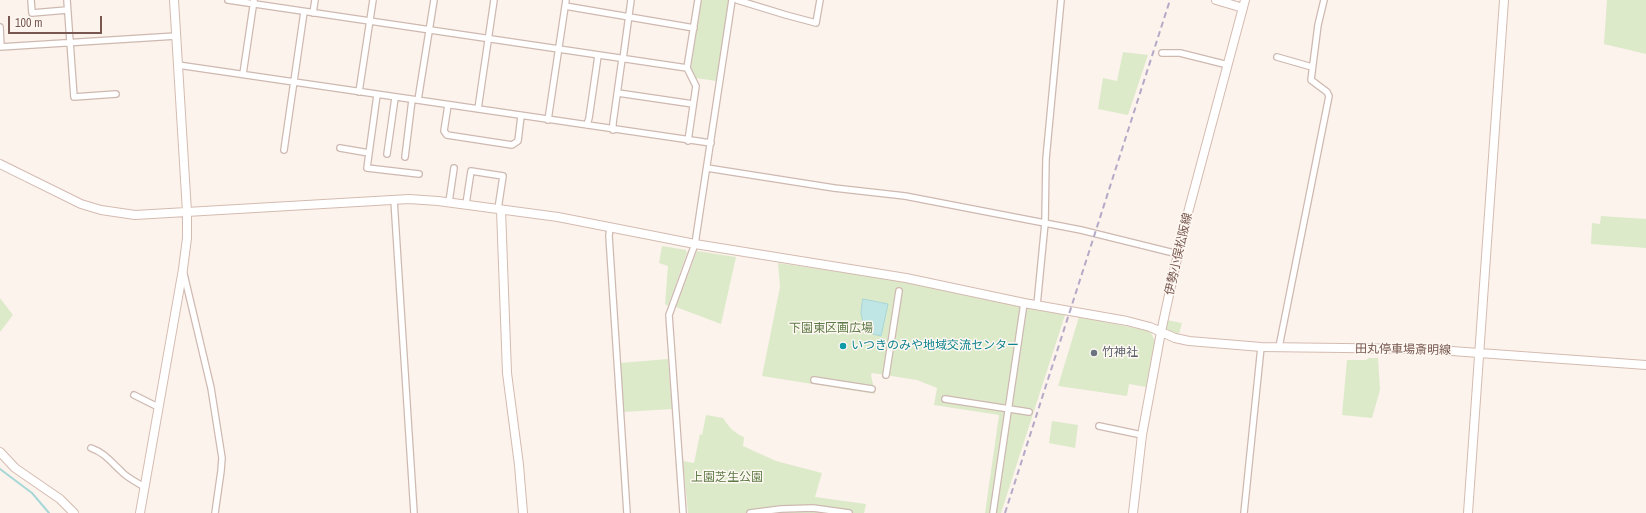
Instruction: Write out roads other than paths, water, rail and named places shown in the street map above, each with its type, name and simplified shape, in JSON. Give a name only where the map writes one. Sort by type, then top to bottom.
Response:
[{"type":"street","points":[[31,0],[32,13],[68,10]]},
{"type":"street","points":[[67,0],[74,97],[116,94]]},
{"type":"street","points":[[140,513],[183,269],[187,238],[188,212],[174,0]]},
{"type":"street","points":[[228,0],[254,2],[304,12],[687,68]]},
{"type":"street","points":[[313,13],[315,0]]},
{"type":"street","points":[[359,92],[373,0]]},
{"type":"street","points":[[406,157],[434,0]]},
{"type":"street","points":[[478,109],[494,0]]},
{"type":"street","points":[[613,130],[630,17],[631,0]]},
{"type":"street","points":[[688,140],[696,86],[687,68],[698,0]]},
{"type":"street","points":[[683,513],[669,315],[695,244],[732,0]]},
{"type":"street","points":[[737,0],[786,16],[816,23],[820,0]]},
{"type":"street","points":[[1037,305],[1045,222],[1046,159],[1061,0]]},
{"type":"street","points":[[1216,0],[1244,4]]},
{"type":"street","points":[[1279,347],[1329,96],[1327,92],[1311,80],[1318,25],[1324,0]]},
{"type":"street","points":[[1468,513],[1504,0]]},
{"type":"street","points":[[243,74],[254,2]]},
{"type":"street","points":[[548,120],[565,3],[630,17],[694,28]]},
{"type":"street","name":"伊勢小俣松阪線","points":[[1132,513],[1142,435],[1161,332],[1178,254],[1244,4]]},
{"type":"street","points":[[284,150],[304,12]]},
{"type":"street","points":[[0,27],[1,47],[176,36]]},
{"type":"street","points":[[1162,53],[1180,53],[1228,65]]},
{"type":"street","points":[[587,126],[598,56]]},
{"type":"street","points":[[1277,57],[1312,67]]},
{"type":"street","points":[[178,65],[613,130],[711,143]]},
{"type":"street","points":[[618,93],[693,104]]},
{"type":"street","points":[[377,95],[368,168],[419,174]]},
{"type":"street","points":[[388,154],[395,98]]},
{"type":"street","points":[[448,105],[444,131],[447,135],[512,145],[518,141],[521,116]]},
{"type":"street","points":[[340,148],[369,153]]},
{"type":"street","name":"田丸停車場斎明線","points":[[0,164],[68,198],[101,210],[135,215],[418,199],[449,202],[558,217],[695,244],[906,278],[1024,303],[1127,321],[1150,327],[1175,338],[1189,341],[1261,347],[1424,349],[1646,365]]},
{"type":"street","points":[[449,202],[454,168]]},
{"type":"street","points":[[707,168],[834,188],[905,196],[1045,222],[1178,254]]},
{"type":"street","points":[[466,204],[471,171],[503,176],[499,210],[507,373],[519,465],[523,513]]},
{"type":"street","points":[[394,200],[414,513]]},
{"type":"street","points":[[610,227],[627,513]]},
{"type":"street","points":[[183,269],[206,368],[222,458],[222,471],[215,513]]},
{"type":"street","points":[[886,375],[899,291]]},
{"type":"street","points":[[993,513],[1024,303]]},
{"type":"street","points":[[1244,513],[1261,347]]},
{"type":"street","points":[[814,380],[872,389]]},
{"type":"street","points":[[134,395],[158,408]]},
{"type":"street","points":[[944,399],[1030,412]]},
{"type":"street","points":[[1100,426],[1142,435]]},
{"type":"street","points":[[91,448],[112,460],[121,472],[144,487]]},
{"type":"street","points":[[0,452],[15,468],[60,499],[74,513]]},
{"type":"street","points":[[750,513],[781,509],[813,508],[849,513]]},
{"type":"water","points":[[863,299],[888,304],[881,336],[865,332],[861,313]]},
{"type":"waterway","points":[[0,469],[32,493],[49,513]]},
{"type":"railway","points":[[1005,513],[1170,0]]},
{"type":"place","name":"いつきのみや地域交流センター","points":[[843,346]]},
{"type":"place","name":"竹神社","points":[[1094,353]]},
{"type":"park label","name":"下園東区画広場","points":[[831,329]]},
{"type":"park label","name":"上園芝生公園","points":[[727,478]]}]
